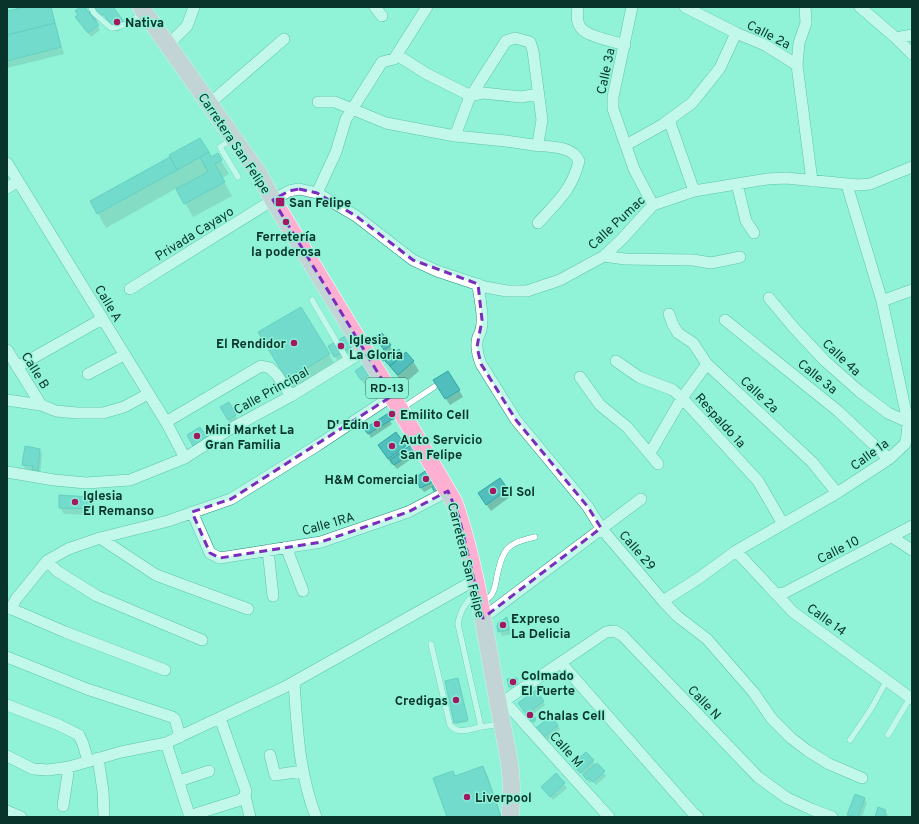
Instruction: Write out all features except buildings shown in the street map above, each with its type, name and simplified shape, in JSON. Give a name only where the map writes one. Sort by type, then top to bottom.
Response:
[{"type":"main road","name":"Carretera San Felipe","points":[[142,10],[210,103],[259,174],[273,200],[396,402],[448,491],[459,517],[479,599],[501,703],[502,723],[509,754],[513,791],[510,817]]},
{"type":"street","points":[[168,45],[187,26],[194,7]]},
{"type":"street","points":[[374,7],[382,16]]},
{"type":"street","points":[[317,193],[336,152],[346,119],[382,62],[394,59],[428,7]]},
{"type":"street","points":[[578,7],[576,15],[580,28],[586,33],[625,45]]},
{"type":"street","name":"Calle 3a","points":[[632,7],[612,103],[634,169],[653,205]]},
{"type":"street","name":"Calle 2a","points":[[685,7],[736,33],[765,45],[797,64]]},
{"type":"street","points":[[805,7],[806,23],[799,43],[797,64],[812,181]]},
{"type":"street","points":[[860,7],[912,54]]},
{"type":"street","points":[[626,145],[669,120],[692,103],[720,68],[736,33]]},
{"type":"street","points":[[896,38],[912,35]]},
{"type":"street","points":[[455,136],[471,96],[506,41],[515,38],[530,42],[532,51],[542,120],[538,143],[533,145]]},
{"type":"street","points":[[210,103],[284,40]]},
{"type":"street","points":[[397,54],[427,74],[471,96],[483,93],[521,97],[538,94]]},
{"type":"street","points":[[318,102],[334,102],[386,123],[455,136],[506,141],[567,150],[574,153],[579,161],[575,175],[567,191],[538,223]]},
{"type":"street","points":[[669,120],[694,191]]},
{"type":"street","name":"Calle A","points":[[7,164],[166,422],[184,458]]},
{"type":"street","name":"Calle Pumac","points":[[273,200],[289,191],[299,189],[317,193],[356,216],[413,260],[437,271],[478,284],[506,291],[527,291],[560,280],[604,256],[622,239],[653,205],[694,191],[767,179],[786,178],[847,185],[870,184],[911,169]]},
{"type":"street","points":[[7,188],[18,181]]},
{"type":"street","points":[[737,184],[746,221],[754,233]]},
{"type":"street","name":"Calle 1a","points":[[663,601],[699,578],[736,551],[837,493],[889,459],[910,440],[908,422],[882,301],[847,185]]},
{"type":"street","name":"Privada Cayayo","points":[[130,289],[273,200]]},
{"type":"street","points":[[604,256],[625,259],[693,260],[711,263],[740,257]]},
{"type":"street","name":"Calle 29","points":[[478,284],[482,320],[481,332],[478,338],[478,355],[481,364],[516,420],[588,507],[601,528],[663,601],[677,616],[706,639],[754,693],[772,719],[791,738],[808,751],[829,764],[862,778]]},
{"type":"street","points":[[882,301],[912,290]]},
{"type":"street","name":"Calle 4a","points":[[769,298],[799,334],[825,361],[888,413],[908,422]]},
{"type":"street","name":"Calle 2a","points":[[669,314],[673,325],[678,332],[693,343],[707,364],[812,462],[837,493]]},
{"type":"street","points":[[17,367],[102,319]]},
{"type":"street","name":"Calle 3a","points":[[726,320],[838,410],[889,459]]},
{"type":"street","name":"Calle B","points":[[7,350],[41,405]]},
{"type":"street","name":"Calle Principal","points":[[7,472],[54,480],[86,483],[130,480],[184,458],[230,429],[291,396],[364,351]]},
{"type":"street","points":[[88,374],[124,355]]},
{"type":"street","name":"Respaldo 1a","points":[[616,361],[639,377],[673,390],[682,398],[758,481],[783,524]]},
{"type":"street","points":[[650,453],[682,398],[707,364]]},
{"type":"street","points":[[166,422],[261,366],[270,368],[278,375],[291,396]]},
{"type":"street","points":[[580,377],[600,405],[627,427],[658,464]]},
{"type":"street","points":[[7,400],[41,405],[56,411],[103,413],[124,407],[148,394]]},
{"type":"street","points":[[165,670],[65,632],[9,608],[47,561],[68,549],[100,538],[168,521],[231,499],[318,445],[396,402]]},
{"type":"street","name":"Calle 1RA","points":[[192,512],[210,553],[220,558],[321,542],[401,514],[448,491]]},
{"type":"street","points":[[7,756],[33,769],[48,770],[69,767],[122,752],[166,743],[294,682],[479,599],[601,528],[641,499]]},
{"type":"street","name":"Calle 10","points":[[777,594],[784,593],[912,526]]},
{"type":"street","points":[[892,537],[912,550]]},
{"type":"street","points":[[100,538],[156,575],[248,609]]},
{"type":"street","points":[[286,547],[303,591]]},
{"type":"street","points":[[268,550],[272,596]]},
{"type":"street","name":"Calle 14","points":[[736,551],[794,612],[911,698]]},
{"type":"street","points":[[47,561],[57,571],[97,596],[202,640]]},
{"type":"street","name":"Calle N","points":[[501,703],[606,632],[611,631],[618,633],[623,636],[758,778],[809,813],[832,817]]},
{"type":"street","points":[[7,657],[88,690],[172,717],[175,719],[180,737]]},
{"type":"street","points":[[561,663],[693,816]]},
{"type":"street","points":[[294,682],[297,735],[308,796],[316,817]]},
{"type":"street","name":"Calle M","points":[[501,703],[604,814]]},
{"type":"street","points":[[7,705],[59,724],[79,735],[93,760],[103,791],[104,817]]},
{"type":"street","points":[[220,718],[246,791],[245,796],[250,817]]},
{"type":"street","points":[[166,743],[190,816],[240,800],[245,796]]},
{"type":"street","points":[[270,755],[275,775],[278,776],[303,771]]},
{"type":"street","points":[[63,806],[69,767]]},
{"type":"street","points":[[178,781],[209,771]]},
{"type":"street","points":[[7,811],[21,817]]},
{"type":"lane","points":[[91,7],[94,13],[111,28],[117,28],[124,25],[142,10]]},
{"type":"lane","points":[[234,138],[220,147],[238,177]]},
{"type":"lane","points":[[312,300],[348,361]]},
{"type":"lane","points":[[396,402],[434,387]]},
{"type":"lane","points":[[481,727],[458,624],[460,614],[465,604],[492,595],[502,556],[509,546],[518,540],[534,537]]},
{"type":"lane","points":[[431,644],[450,726],[453,730],[460,731],[502,723]]},
{"type":"lane","points":[[850,740],[871,709],[887,680]]},
{"type":"lane","points":[[888,735],[911,698]]},
{"type":"highlighted area","points":[[299,189],[317,193],[356,216],[413,260],[478,284],[482,320],[477,347],[481,364],[516,420],[588,507],[601,528],[483,618],[459,517],[448,491],[408,512],[321,542],[220,558],[210,553],[192,512],[231,499],[392,396],[273,200],[289,191]]},
{"type":"place","name":"Nativa","points":[[117,22]]},
{"type":"place","name":"San Felipe","points":[[280,202]]},
{"type":"place","name":"Ferretería la poderosa","points":[[286,222]]},
{"type":"place","name":"El Rendidor","points":[[294,343]]},
{"type":"place","name":"Iglesia La Gloria","points":[[341,346]]},
{"type":"place","name":"Emilito Cell","points":[[392,414]]},
{"type":"place","name":"D' Edin","points":[[377,424]]},
{"type":"place","name":"Mini Market La Gran Familia","points":[[197,436]]},
{"type":"place","name":"Auto Servicio San Felipe","points":[[392,446]]},
{"type":"place","name":"H&M Comercial","points":[[426,479]]},
{"type":"place","name":"El Sol","points":[[493,491]]},
{"type":"place","name":"Iglesia El Remanso","points":[[75,502]]},
{"type":"place","name":"Expreso La Delicia","points":[[503,625]]},
{"type":"place","name":"Colmado El Fuerte","points":[[513,682]]},
{"type":"place","name":"Credigas","points":[[456,700]]},
{"type":"place","name":"Chalas Cell","points":[[530,715]]},
{"type":"place","name":"Liverpool","points":[[467,797]]}]
